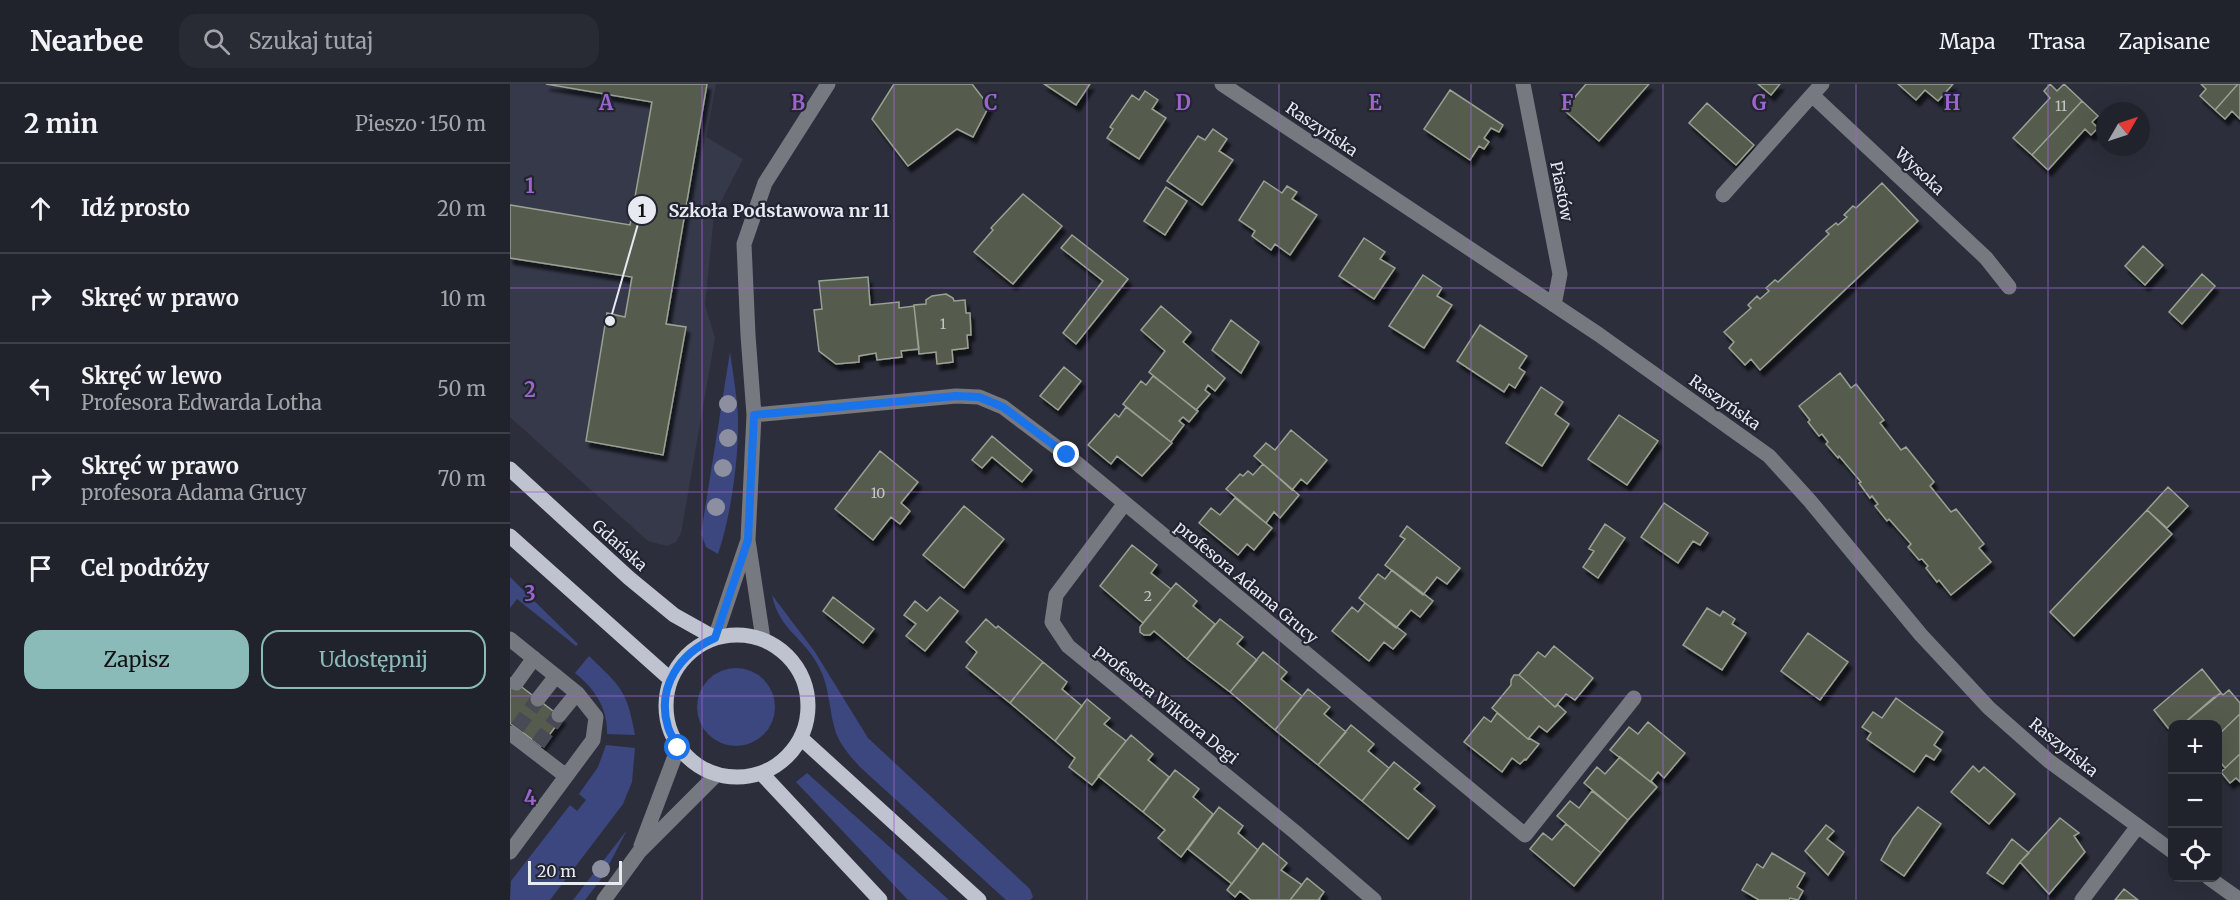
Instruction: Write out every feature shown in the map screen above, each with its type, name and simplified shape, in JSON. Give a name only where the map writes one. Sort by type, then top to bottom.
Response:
[{"type":"main road","name":"Gdańska","points":[[510,469],[638,586],[674,615],[715,638]]},
{"type":"main road","points":[[510,536],[670,679]]},
{"type":"main road","points":[[739,634],[763,639],[783,651],[799,669],[807,692],[808,715],[801,738],[785,759],[762,774],[732,778],[716,775],[689,760],[678,748],[668,726],[665,703],[670,679],[677,665],[701,644],[715,638],[739,634]]},
{"type":"main road","points":[[801,738],[979,900]]},
{"type":"main road","points":[[762,774],[880,900]]},
{"type":"street","points":[[763,639],[748,540],[754,415],[744,244],[765,183],[828,84]]},
{"type":"street","name":"Raszyńska","points":[[1222,84],[1554,305],[1769,456],[1810,501],[1920,635],[1989,708],[2049,761],[2168,848]]},
{"type":"street","name":"Piastów","points":[[1523,84],[1560,274],[1554,305]]},
{"type":"street","points":[[1723,195],[1817,90]]},
{"type":"street","name":"Wysoka","points":[[1817,90],[1986,258],[2010,287]]},
{"type":"street","name":"profesora Adama Grucy","points":[[754,415],[956,396],[979,397],[1003,407],[1125,503],[1525,836],[1634,698]]},
{"type":"street","name":"profesora Wiktora Degi","points":[[1125,503],[1056,595],[1052,622],[1068,646],[1295,832],[1374,900]]},
{"type":"street","points":[[715,638],[748,540]]},
{"type":"street","points":[[510,852],[593,740],[596,717],[577,693],[534,658],[512,645]]},
{"type":"street","points":[[516,683],[534,658]]},
{"type":"street","points":[[538,699],[556,676]]},
{"type":"street","points":[[559,715],[577,693]]},
{"type":"street","points":[[513,732],[535,747],[566,776]]},
{"type":"street","points":[[639,852],[678,748]]},
{"type":"street","points":[[604,900],[639,852],[716,775]]},
{"type":"street","points":[[2082,900],[2138,826]]},
{"type":"street","points":[[2215,882],[2240,900]]},
{"type":"shaded area","points":[[510,84],[716,84],[706,137],[743,159],[714,215],[705,305],[715,338],[681,533],[676,542],[667,546],[648,541],[510,417]]},
{"type":"shaded area","points":[[730,352],[736,393],[737,450],[730,505],[718,554],[706,547],[701,534]]},
{"type":"shaded area","points":[[510,577],[578,644],[576,646],[517,599],[510,608]]},
{"type":"shaded area","points":[[772,595],[815,652],[868,738],[1030,889],[1033,897],[1030,900],[1006,900],[853,759],[843,747],[836,733],[823,675],[813,657],[780,617]]},
{"type":"shaded area","points":[[589,656],[621,690],[629,708],[635,735],[607,734],[605,716],[598,699],[575,673]]},
{"type":"shaded area","points":[[736,668],[751,671],[768,685],[775,707],[772,722],[758,739],[736,746],[721,743],[704,729],[697,707],[700,692],[714,675]]},
{"type":"shaded area","points":[[606,745],[635,748],[632,782],[623,804],[550,900],[510,900],[511,881],[570,805],[577,811],[586,800],[579,794],[598,767]]},
{"type":"shaded area","points":[[807,773],[949,900],[908,900],[796,782]]},
{"type":"shaded area","points":[[627,830],[602,878],[585,900],[573,900]]},
{"type":"building","points":[[546,84],[707,84],[666,324],[686,327],[663,455],[586,441],[607,313],[625,317],[632,277],[510,258],[510,205],[630,225],[652,102]]},
{"type":"building","points":[[894,84],[972,84],[989,106],[973,137],[957,129],[908,166],[872,119]]},
{"type":"building","points":[[1044,84],[1090,84],[1076,105]]},
{"type":"building","points":[[1586,84],[1649,84],[1599,141],[1564,110]]},
{"type":"building","points":[[1758,84],[1780,84],[1771,95]]},
{"type":"building","points":[[1898,84],[1953,84],[1938,101],[1925,90],[1916,100]]},
{"type":"building","points":[[2050,84],[2057,91],[2064,84],[2082,101],[2032,155],[2013,138],[2050,98],[2044,91]]},
{"type":"building","points":[[2201,84],[2238,84],[2215,110],[2200,96],[2206,89]]},
{"type":"building","points":[[2240,84],[2240,119],[2232,111],[2225,119],[2215,110]]},
{"type":"building","points":[[1450,90],[1503,125],[1499,132],[1491,128],[1484,138],[1489,142],[1484,149],[1479,146],[1470,160],[1424,129]]},
{"type":"building","points":[[1145,91],[1158,100],[1152,109],[1166,118],[1139,159],[1107,138],[1113,129],[1110,127],[1132,95],[1139,100]]},
{"type":"building","points":[[2082,101],[2096,114],[2092,122],[2096,130],[2091,135],[2085,129],[2048,170],[2032,155]]},
{"type":"building","points":[[1707,103],[1754,145],[1736,165],[1689,123]]},
{"type":"building","points":[[1213,129],[1227,139],[1219,151],[1233,160],[1202,205],[1167,181],[1198,136],[1205,140]]},
{"type":"building","points":[[1264,181],[1282,193],[1287,186],[1297,192],[1292,199],[1317,215],[1290,255],[1275,244],[1271,250],[1252,236],[1255,231],[1239,220]]},
{"type":"building","points":[[1882,183],[1918,221],[1760,370],[1751,359],[1745,365],[1729,348],[1734,342],[1724,332],[1751,308],[1748,305],[1757,296],[1760,299],[1769,291],[1766,288],[1775,280],[1778,282],[1829,234],[1826,231],[1836,223],[1838,225],[1847,217],[1844,215],[1853,206],[1856,208]]},
{"type":"building","points":[[1166,187],[1187,201],[1165,235],[1144,221]]},
{"type":"building","points":[[1023,194],[1062,226],[1013,284],[974,252],[993,230],[991,228]]},
{"type":"building","points":[[1072,235],[1128,279],[1076,344],[1063,333],[1103,281],[1061,248]]},
{"type":"building","points":[[1364,238],[1385,252],[1380,259],[1395,268],[1374,299],[1339,276]]},
{"type":"building","points":[[2143,246],[2163,265],[2145,285],[2125,266]]},
{"type":"building","points":[[2202,274],[2215,286],[2182,324],[2169,312]]},
{"type":"building","points":[[1423,275],[1442,288],[1437,296],[1452,305],[1424,348],[1389,326]]},
{"type":"building","points":[[868,277],[870,305],[899,302],[899,308],[914,306],[919,349],[901,351],[902,357],[877,360],[876,353],[859,356],[859,362],[836,364],[819,351],[814,310],[822,309],[819,281]]},
{"type":"building","points":[[946,294],[954,301],[965,300],[966,313],[970,313],[971,335],[967,335],[968,348],[952,350],[953,362],[937,364],[936,352],[919,354],[914,305],[926,304],[926,300],[932,296]]},
{"type":"building","points":[[1161,306],[1191,332],[1183,342],[1225,378],[1215,391],[1208,385],[1205,390],[1210,394],[1196,410],[1149,372],[1165,351],[1141,330]]},
{"type":"building","points":[[1231,320],[1259,342],[1241,373],[1212,350]]},
{"type":"building","points":[[1480,325],[1527,356],[1519,368],[1525,372],[1515,388],[1509,384],[1504,392],[1457,361]]},
{"type":"building","points":[[1064,367],[1081,381],[1058,410],[1040,396]]},
{"type":"building","points":[[1840,373],[1851,388],[1856,384],[1884,420],[1880,423],[1901,450],[1906,447],[1934,482],[1930,486],[1951,512],[1956,509],[1984,544],[1979,548],[1991,562],[1951,595],[1939,580],[1937,582],[1922,559],[1919,560],[1908,547],[1911,544],[1889,519],[1887,521],[1875,506],[1878,504],[1872,496],[1870,498],[1859,483],[1861,482],[1826,444],[1828,442],[1822,434],[1819,436],[1799,406]]},
{"type":"building","points":[[1153,376],[1198,411],[1189,422],[1183,417],[1179,421],[1184,425],[1171,442],[1123,404],[1141,381],[1146,385]]},
{"type":"building","points":[[1541,387],[1563,402],[1555,414],[1569,424],[1542,466],[1506,443]]},
{"type":"building","points":[[1126,407],[1172,443],[1142,476],[1117,456],[1111,464],[1088,445],[1115,414],[1119,417]]},
{"type":"building","points":[[1619,415],[1658,441],[1627,485],[1588,459]]},
{"type":"building","points":[[1291,430],[1327,460],[1307,484],[1301,479],[1292,490],[1254,456],[1266,443],[1275,450]]},
{"type":"building","points":[[992,436],[1032,470],[1022,482],[992,457],[982,468],[972,460]]},
{"type":"building","points":[[880,451],[918,482],[901,503],[910,511],[900,524],[891,517],[873,540],[835,509]]},
{"type":"building","points":[[1263,464],[1299,495],[1280,518],[1274,512],[1266,523],[1226,489],[1240,474],[1243,476],[1248,471],[1253,475]]},
{"type":"building","points":[[2168,487],[2188,506],[2167,528],[2147,510]]},
{"type":"building","points":[[1235,498],[1272,528],[1254,550],[1247,544],[1238,555],[1199,523],[1211,508],[1220,515]]},
{"type":"building","points":[[1664,503],[1708,533],[1700,545],[1693,541],[1678,563],[1641,537]]},
{"type":"building","points":[[964,506],[1004,539],[964,588],[923,555]]},
{"type":"building","points":[[2147,510],[2172,534],[2074,636],[2050,612]]},
{"type":"building","points":[[1605,524],[1625,538],[1598,578],[1583,567],[1594,551],[1589,549]]},
{"type":"building","points":[[1407,526],[1460,568],[1447,584],[1437,577],[1423,595],[1385,565],[1405,539],[1400,536]]},
{"type":"building","points":[[1132,545],[1157,565],[1151,573],[1171,589],[1143,623],[1100,586]]},
{"type":"building","points":[[1392,570],[1433,601],[1420,617],[1411,610],[1396,628],[1359,598],[1378,574],[1385,579]]},
{"type":"building","points":[[1176,583],[1197,601],[1193,606],[1215,624],[1187,659],[1154,631],[1150,635],[1140,632],[1140,627]]},
{"type":"building","points":[[833,597],[874,629],[863,643],[823,611]]},
{"type":"building","points":[[940,597],[958,611],[925,651],[906,636],[916,624],[904,615],[915,601],[927,611]]},
{"type":"building","points":[[1365,603],[1406,634],[1393,649],[1384,642],[1369,661],[1332,631],[1352,607],[1358,612]]},
{"type":"building","points":[[1707,608],[1720,616],[1723,611],[1735,619],[1732,624],[1746,633],[1722,670],[1683,645]]},
{"type":"building","points":[[986,619],[1043,662],[1010,703],[966,667],[977,652],[966,642]]},
{"type":"building","points":[[1220,619],[1243,637],[1237,644],[1257,660],[1230,692],[1187,659]]},
{"type":"building","points":[[1808,633],[1848,662],[1820,700],[1781,671]]},
{"type":"building","points":[[1554,646],[1593,678],[1575,700],[1566,694],[1555,707],[1519,675],[1538,652],[1545,657]]},
{"type":"building","points":[[1263,652],[1287,672],[1281,679],[1302,696],[1275,730],[1230,692]]},
{"type":"building","points":[[1043,662],[1067,682],[1062,689],[1082,706],[1055,741],[1010,703]]},
{"type":"building","points":[[2202,669],[2221,693],[2188,720],[2168,720],[2168,728],[2154,710]]},
{"type":"building","points":[[1514,675],[1519,675],[1555,707],[1558,705],[1566,712],[1547,732],[1539,726],[1528,739],[1492,708],[1511,685]]},
{"type":"building","points":[[510,678],[562,718],[541,746],[510,723]]},
{"type":"building","points":[[1308,689],[1330,707],[1324,714],[1346,732],[1318,765],[1275,730]]},
{"type":"building","points":[[2229,690],[2240,703],[2240,714],[2222,731],[2222,720],[2188,720],[2213,698],[2221,693],[2223,695]]},
{"type":"building","points":[[1896,698],[1943,732],[1934,745],[1941,750],[1934,760],[1926,755],[1914,772],[1867,739],[1871,733],[1862,727],[1873,712],[1882,718]]},
{"type":"building","points":[[1087,699],[1110,718],[1104,724],[1126,741],[1092,785],[1069,767],[1075,758],[1055,741]]},
{"type":"building","points":[[1497,713],[1528,739],[1539,744],[1520,764],[1512,758],[1502,772],[1464,742],[1484,717],[1491,722]]},
{"type":"building","points":[[2240,714],[2240,754],[2225,768],[2222,764],[2222,731]]},
{"type":"building","points":[[1648,722],[1685,753],[1664,778],[1658,772],[1651,781],[1657,787],[1610,750],[1629,727],[1638,734]]},
{"type":"building","points":[[1351,725],[1374,744],[1368,751],[1389,768],[1362,801],[1318,765]]},
{"type":"building","points":[[1131,735],[1153,754],[1148,760],[1169,777],[1143,812],[1098,776]]},
{"type":"building","points":[[2240,754],[2240,782],[2236,778],[2230,783],[2222,771]]},
{"type":"building","points":[[1620,757],[1657,787],[1628,820],[1584,783],[1597,767],[1605,774]]},
{"type":"building","points":[[1394,762],[1420,783],[1414,789],[1435,806],[1408,839],[1362,801]]},
{"type":"building","points":[[1973,766],[1979,772],[1984,767],[2015,794],[1989,824],[1951,792]]},
{"type":"building","points":[[1175,770],[1199,789],[1193,797],[1213,814],[1181,857],[1158,838],[1165,830],[1143,812]]},
{"type":"building","points":[[1592,791],[1628,820],[1601,853],[1557,816],[1570,801],[1579,808]]},
{"type":"building","points":[[1219,807],[1243,826],[1238,833],[1258,850],[1232,884],[1188,849]]},
{"type":"building","points":[[1918,807],[1941,824],[1904,876],[1881,860],[1893,838]]},
{"type":"building","points":[[2060,818],[2079,833],[2074,836],[2085,852],[2049,894],[2020,862]]},
{"type":"building","points":[[1566,824],[1601,853],[1574,886],[1530,849],[1543,833],[1552,840]]},
{"type":"building","points":[[1826,825],[1834,831],[1827,839],[1844,852],[1828,875],[1805,851]]},
{"type":"building","points":[[2012,839],[2029,853],[2003,884],[1987,873]]},
{"type":"building","points":[[1263,843],[1287,863],[1281,870],[1302,885],[1290,900],[1251,900],[1240,891],[1235,897],[1227,890]]},
{"type":"building","points":[[1772,853],[1805,873],[1797,887],[1803,891],[1798,900],[1790,898],[1789,900],[1759,900],[1742,890],[1757,864],[1763,868]]},
{"type":"building","points":[[1307,878],[1324,892],[1320,900],[1290,900]]},
{"type":"building","points":[[2124,889],[2138,900],[2115,900]]},
{"type":"tunnel","points":[[517,728],[538,699]]},
{"type":"tunnel","points":[[538,744],[559,715]]},
{"type":"place","name":"Szkoła Podstawowa nr 11","points":[[610,321]]},
{"type":"route","points":[[678,748],[668,726],[665,703],[670,679],[677,665],[688,653],[715,638],[748,540],[754,415],[956,396],[979,397],[1003,407],[1067,455]]}]
